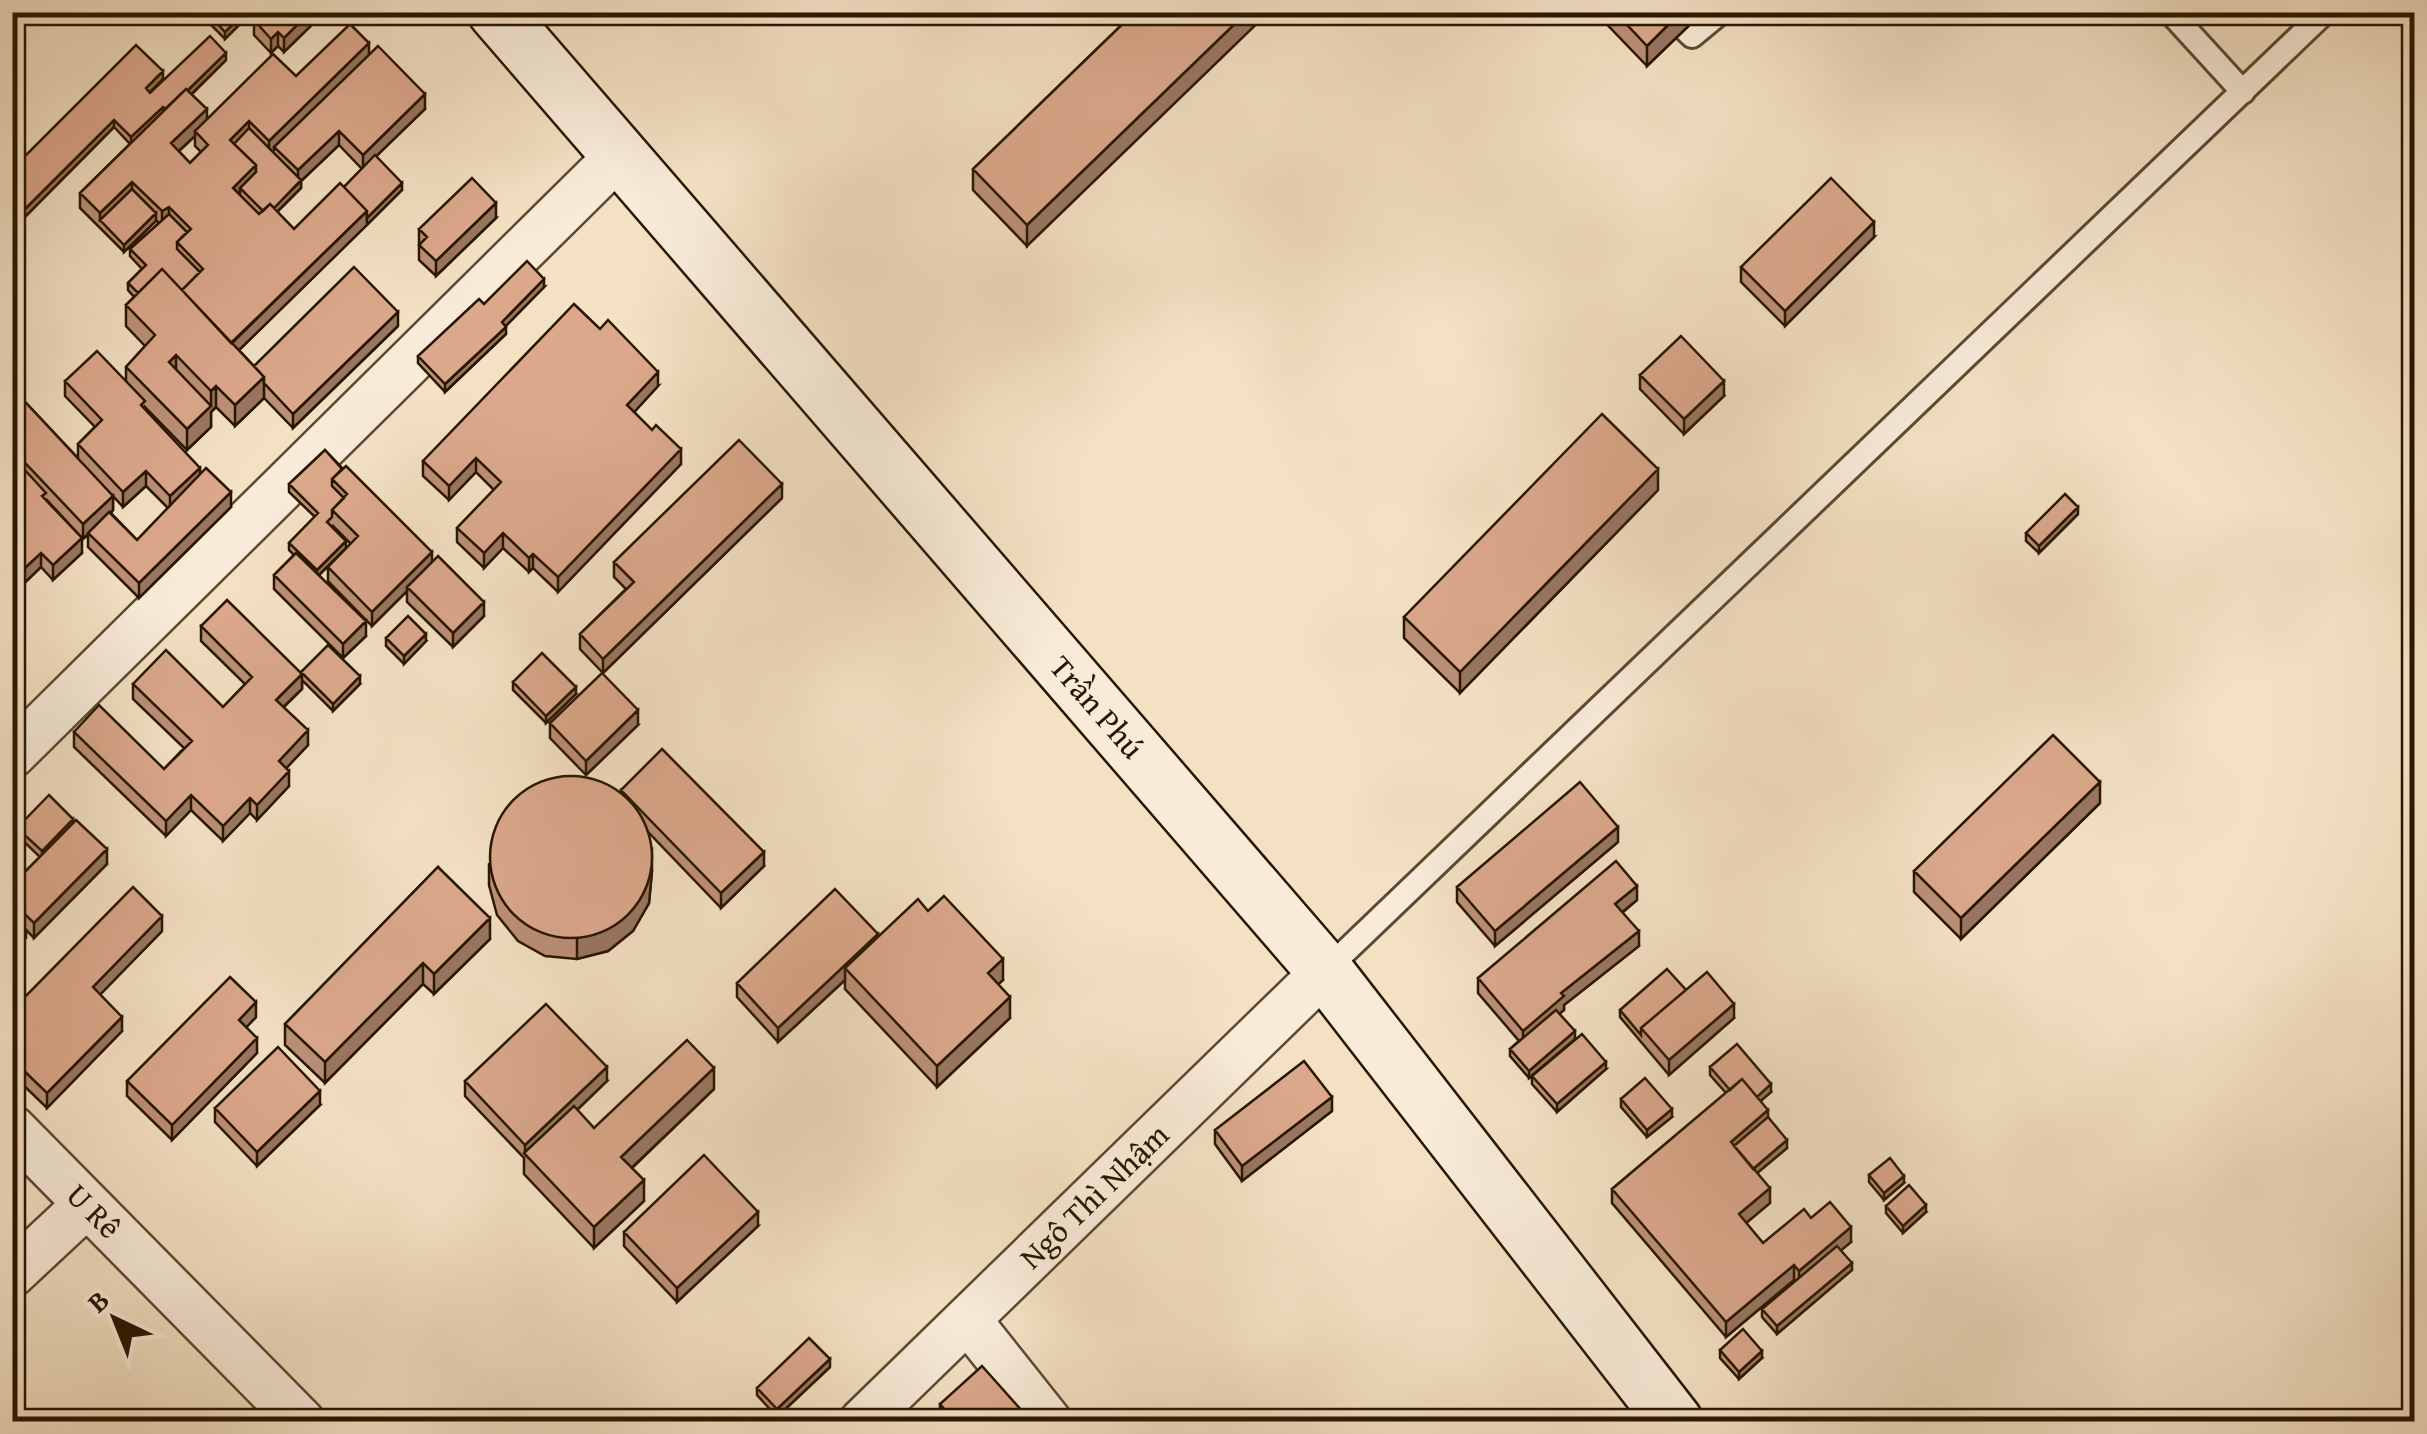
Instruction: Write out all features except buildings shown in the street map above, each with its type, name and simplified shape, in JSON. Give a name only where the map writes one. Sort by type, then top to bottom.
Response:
[{"type":"street","name":"Trần Phú","points":[[496,12],[1325,971],[1674,1422]]},
{"type":"street","points":[[12,756],[619,154]]},
{"type":"street","name":"Ngô Thì Nhậm","points":[[862,1422],[1325,971]]},
{"type":"street","name":"U Rê","points":[[12,1128],[302,1422]]},
{"type":"street","points":[[12,1274],[87,1204]]},
{"type":"street","points":[[968,1320],[1049,1422]]},
{"type":"lane","points":[[1668,12],[1692,36],[1721,12]]},
{"type":"lane","points":[[2170,12],[2243,92]]},
{"type":"lane","points":[[1325,971],[2325,12]]}]
